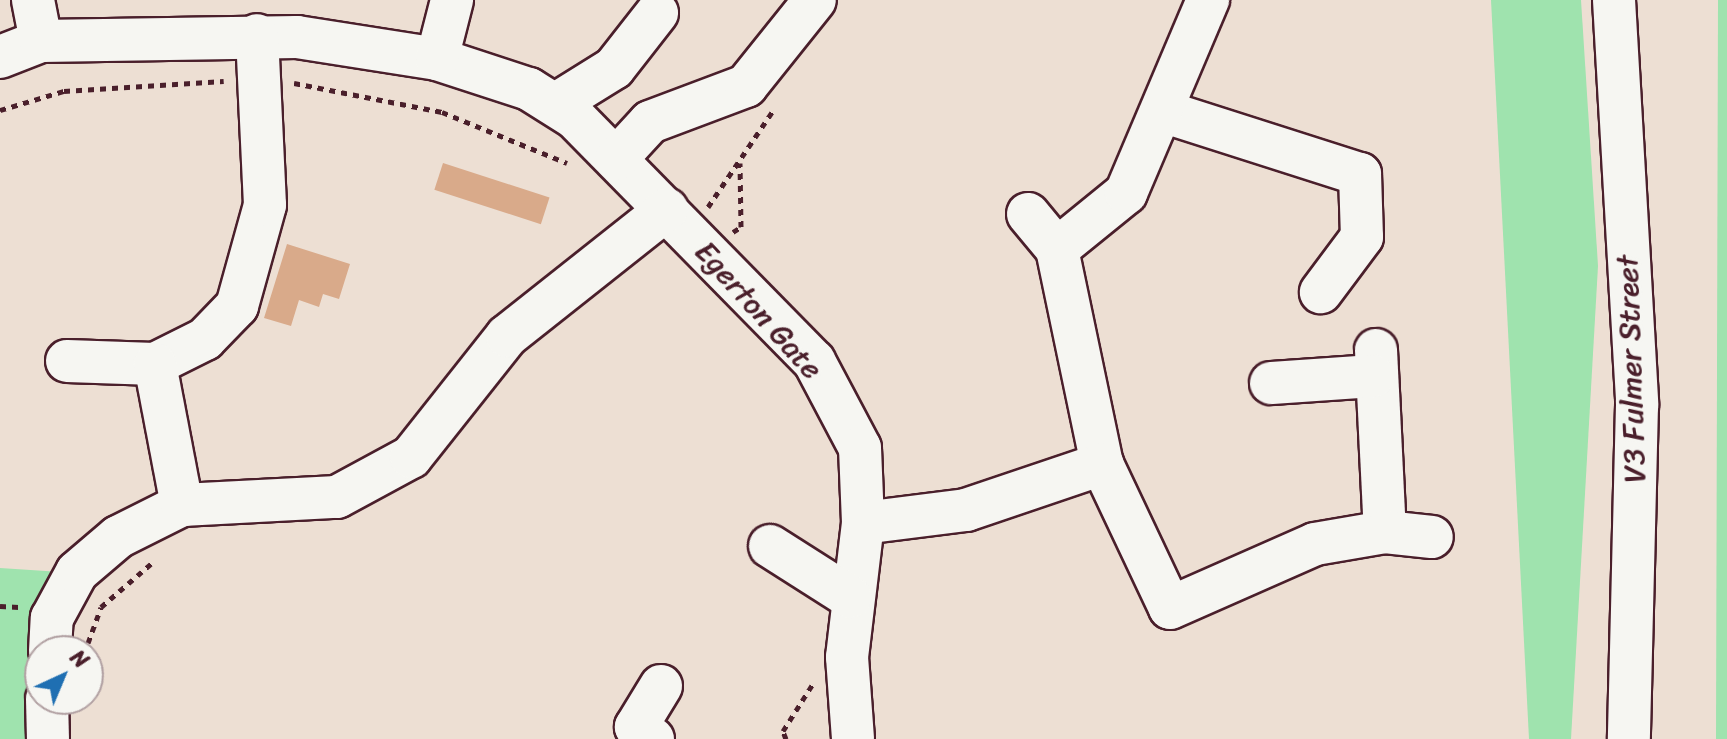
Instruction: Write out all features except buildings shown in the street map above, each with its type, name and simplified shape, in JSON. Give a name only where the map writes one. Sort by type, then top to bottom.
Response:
[{"type":"street","points":[[33,0],[41,41]]},
{"type":"street","points":[[437,59],[452,0]]},
{"type":"street","points":[[616,159],[650,122],[746,86],[815,0]]},
{"type":"street","points":[[1057,249],[1126,193],[1208,0]]},
{"type":"street","name":"V3 Fulmer Street","points":[[1614,0],[1637,405],[1629,739]]},
{"type":"street","points":[[556,104],[614,68],[657,13]]},
{"type":"street","points":[[67,361],[155,364],[205,339],[237,306],[265,205],[245,23]]},
{"type":"street","name":"Egerton Gate","points":[[0,57],[41,41],[245,23],[437,59],[556,104],[667,209],[814,361],[860,448],[863,523],[850,597],[846,703],[853,739]]},
{"type":"street","points":[[1162,111],[1359,159],[1362,237],[1321,292]]},
{"type":"street","points":[[51,635],[52,618],[77,572],[118,537],[182,505],[337,497],[411,457],[507,336],[667,209]]},
{"type":"street","points":[[1028,214],[1057,249],[1102,464],[1175,622],[1315,544],[1385,532],[1432,537]]},
{"type":"street","points":[[1271,383],[1375,363],[1385,532]]},
{"type":"street","points":[[155,364],[182,505]]},
{"type":"street","points":[[863,523],[966,510],[1102,464]]},
{"type":"street","points":[[770,546],[850,597]]},
{"type":"street","points":[[653,739],[636,727],[661,686]]},
{"type":"street","points":[[47,715],[48,739]]},
{"type":"path","points":[[720,240],[741,227],[740,162]]},
{"type":"green space","points":[[1491,0],[1581,0],[1598,266],[1571,739],[1529,739]]},
{"type":"green space","points":[[1718,0],[1727,0],[1727,739],[1716,739]]},
{"type":"green space","points":[[0,568],[61,572],[44,635],[24,635],[24,715],[44,715],[45,739],[0,739]]}]
